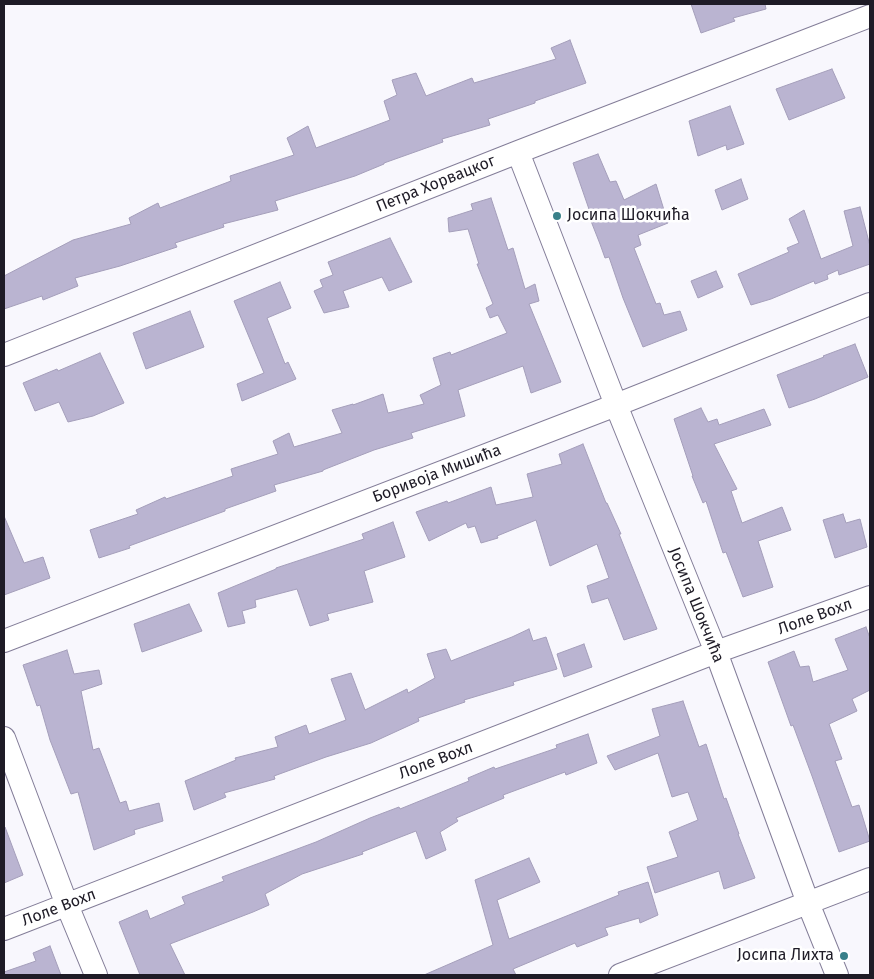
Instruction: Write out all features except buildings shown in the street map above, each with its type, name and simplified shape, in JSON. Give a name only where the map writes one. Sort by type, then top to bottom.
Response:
[{"type":"street","name":"Петра Хорвацког","points":[[4,355],[518,152],[870,16]]},
{"type":"street","name":"Јосипа Шокчића","points":[[518,152],[616,405],[716,652],[808,904],[837,975]]},
{"type":"street","name":"Боривоја Мишића","points":[[4,641],[616,405],[870,304]]},
{"type":"street","name":"Лоле Вохл","points":[[4,929],[716,652],[870,597]]},
{"type":"street","points":[[4,738],[96,975]]},
{"type":"street","points":[[620,975],[870,879]]},
{"type":"place","name":"Јосипа Шокчића","points":[[557,216]]},
{"type":"place","name":"Јосипа Лихта","points":[[844,956]]}]
